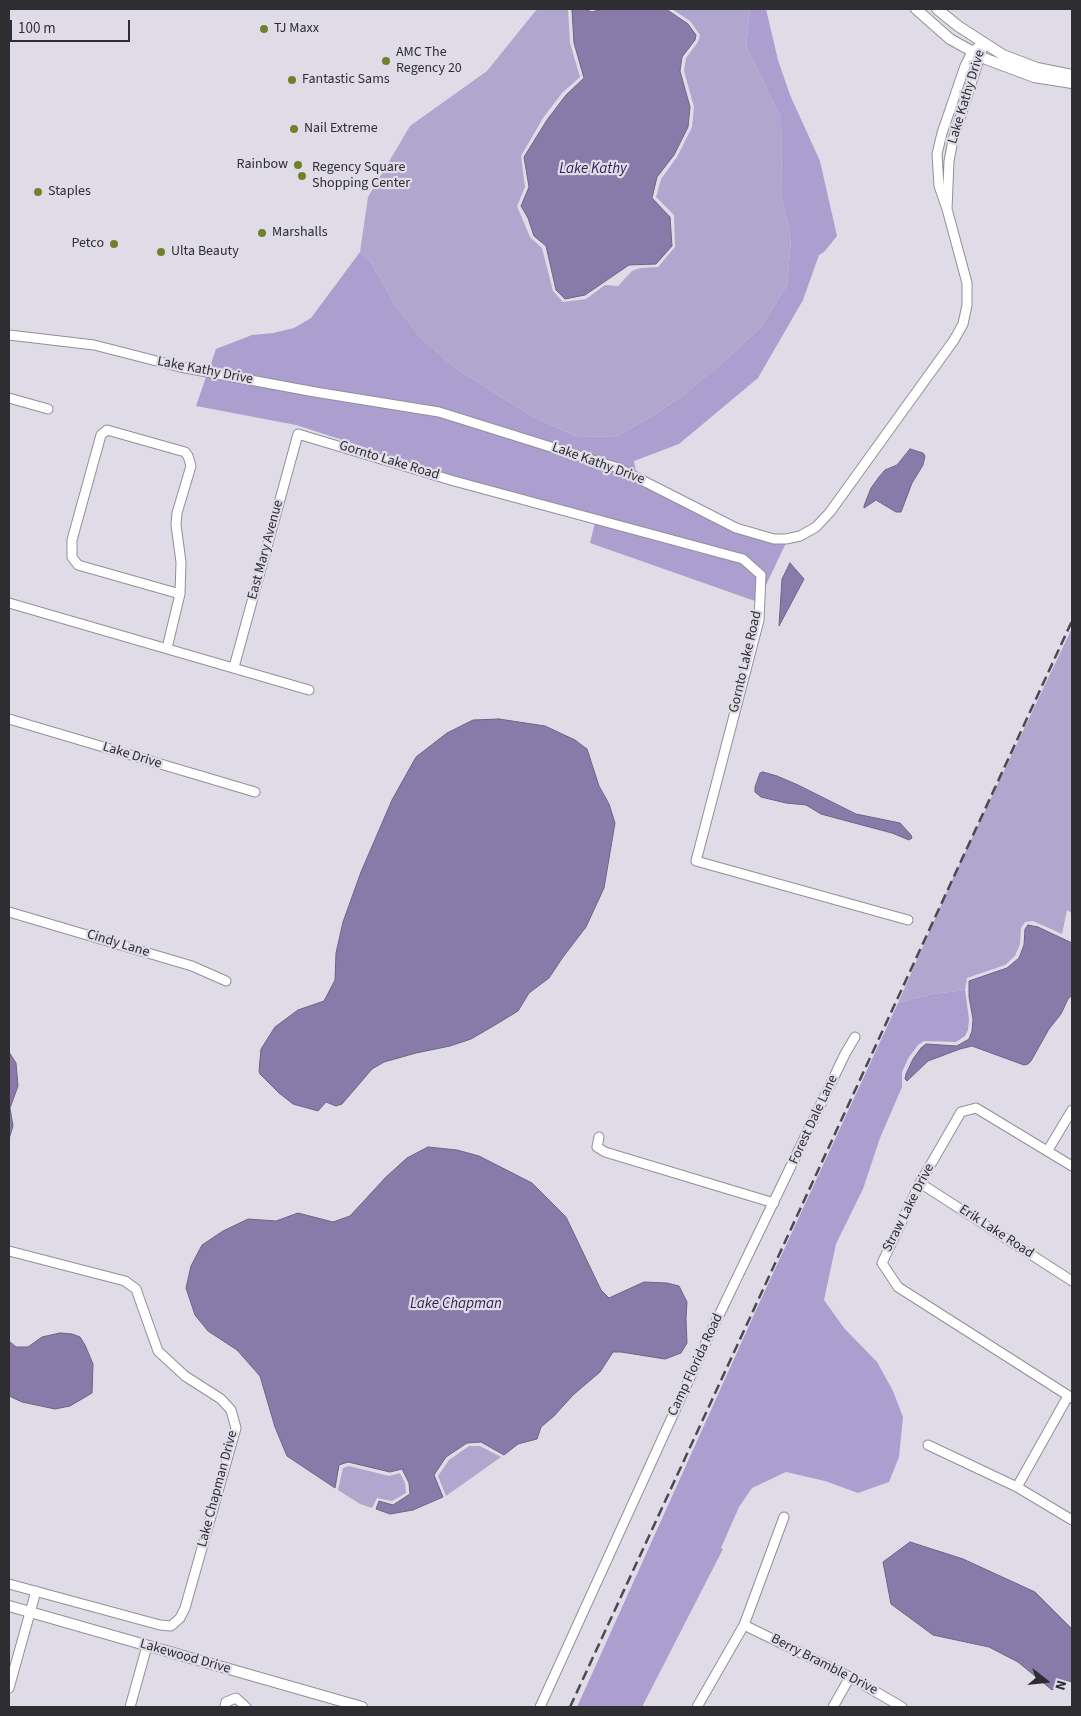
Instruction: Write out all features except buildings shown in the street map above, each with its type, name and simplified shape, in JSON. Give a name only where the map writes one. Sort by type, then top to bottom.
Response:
[{"type":"street","points":[[916,9],[938,29],[976,54],[1012,70],[1034,77],[1072,83]]},
{"type":"street","points":[[937,9],[983,43],[1029,66],[1072,76]]},
{"type":"street","name":"Lake Kathy Drive","points":[[9,335],[94,345],[180,368],[306,391],[439,412],[618,468],[736,528],[774,539],[792,538],[809,532],[826,517],[960,330],[966,312],[967,283],[947,209],[949,161],[976,54],[983,43]]},
{"type":"street","points":[[9,398],[48,409]]},
{"type":"street","points":[[167,648],[180,594],[181,562],[176,526],[177,513],[191,466],[185,452],[107,430],[101,435],[72,540],[70,548],[72,557],[78,565],[180,594]]},
{"type":"street","name":"East Mary Avenue","points":[[234,667],[298,434]]},
{"type":"street","name":"Gornto Lake Road","points":[[298,434],[454,480],[743,559],[761,576],[759,620],[696,861],[908,920]]},
{"type":"street","points":[[9,603],[309,690]]},
{"type":"street","name":"Lake Drive","points":[[9,719],[255,792]]},
{"type":"street","name":"Cindy Lane","points":[[9,912],[192,966],[226,981]]},
{"type":"street","name":"Forest Dale Lane","points":[[774,1203],[845,1054],[855,1037]]},
{"type":"street","name":"Straw Lake Drive","points":[[1070,1397],[898,1288],[882,1263],[920,1183],[961,1112],[976,1108],[1072,1166]]},
{"type":"street","points":[[1048,1150],[1072,1110]]},
{"type":"street","points":[[599,1137],[597,1146],[605,1152],[774,1203]]},
{"type":"street","name":"Erik Lake Road","points":[[920,1183],[1072,1280]]},
{"type":"street","name":"Camp Florida Road","points":[[540,1707],[708,1338],[774,1203]]},
{"type":"street","name":"Lake Chapman Drive","points":[[9,1251],[125,1281],[136,1289],[158,1350],[185,1376],[221,1399],[231,1410],[236,1428],[185,1608],[180,1618],[171,1626],[160,1625],[9,1584]]},
{"type":"street","points":[[1017,1487],[1070,1397]]},
{"type":"street","points":[[928,1445],[1017,1487],[1072,1520]]},
{"type":"street","points":[[697,1707],[744,1625],[784,1517]]},
{"type":"street","points":[[9,1688],[36,1591]]},
{"type":"street","name":"Lakewood Drive","points":[[9,1606],[362,1707]]},
{"type":"street","name":"Berry Bramble Drive","points":[[744,1625],[850,1677],[902,1707]]},
{"type":"street","points":[[130,1707],[147,1646]]},
{"type":"street","points":[[833,1707],[850,1677]]},
{"type":"street","points":[[225,1707],[226,1702],[236,1698],[246,1707]]},
{"type":"shaded area","points":[[537,9],[568,9],[570,43],[580,77],[562,93],[543,118],[521,156],[525,187],[517,206],[530,237],[542,248],[553,291],[563,302],[586,299],[605,285],[618,286],[632,271],[640,268],[658,267],[675,247],[674,215],[656,197],[661,179],[677,157],[692,127],[694,107],[684,71],[686,58],[698,42],[700,35],[690,21],[672,9],[750,9],[746,46],[781,118],[782,199],[791,239],[787,285],[762,326],[728,358],[685,394],[646,420],[615,437],[575,436],[528,414],[454,367],[420,337],[396,306],[370,261],[360,252],[368,197],[410,126],[487,71]]},
{"type":"shaded area","points":[[750,9],[766,9],[778,60],[790,95],[820,161],[837,236],[824,252],[819,255],[803,300],[758,378],[679,444],[634,461],[636,472],[602,458],[440,408],[209,369],[216,349],[252,335],[294,328],[311,318],[360,252],[370,261],[396,306],[420,337],[454,367],[528,414],[575,436],[615,437],[646,420],[685,394],[762,326],[787,285],[791,239],[782,199],[781,118],[746,46]]},
{"type":"shaded area","points":[[206,377],[438,416],[617,472],[734,532],[767,541],[786,543],[765,587],[764,573],[744,555],[455,477],[296,425],[196,406]]},
{"type":"shaded area","points":[[595,523],[741,562],[756,577],[755,601],[590,543]]},
{"type":"shaded area","points":[[1072,628],[1072,913],[1067,910],[1062,934],[1033,921],[1025,922],[1021,928],[1020,944],[1015,956],[1005,965],[967,978],[965,990],[932,994],[898,1003],[954,876]]},
{"type":"shaded area","points":[[965,990],[969,1019],[968,1030],[965,1036],[956,1042],[924,1041],[918,1045],[909,1057],[902,1072],[902,1087],[880,1138],[863,1189],[836,1244],[824,1300],[844,1328],[877,1362],[893,1391],[903,1417],[899,1457],[889,1482],[858,1493],[825,1481],[786,1472],[752,1488],[739,1507],[721,1548],[723,1549],[642,1707],[577,1707],[757,1308],[898,1003],[932,994]]},
{"type":"shaded area","points":[[469,1446],[480,1446],[501,1457],[446,1496],[438,1476],[449,1460]]},
{"type":"shaded area","points":[[349,1466],[389,1476],[400,1473],[405,1483],[406,1493],[392,1501],[377,1498],[372,1508],[360,1504],[338,1490],[343,1468]]},
{"type":"water","name":"Lake Kathy","points":[[584,9],[592,12],[602,9],[666,9],[688,24],[696,35],[695,40],[682,57],[680,71],[690,107],[688,127],[674,155],[657,177],[652,198],[670,217],[672,246],[656,264],[629,265],[585,295],[565,299],[556,290],[546,246],[534,236],[528,218],[521,206],[529,187],[524,157],[547,120],[566,95],[584,78],[574,43],[572,10]]},
{"type":"water","points":[[910,449],[923,453],[925,456],[923,465],[912,483],[901,512],[896,512],[876,500],[864,508],[871,488],[879,477],[885,470],[897,465]]},
{"type":"water","points":[[790,563],[804,579],[779,626],[782,579]]},
{"type":"water","points":[[499,719],[545,726],[575,740],[587,749],[599,786],[609,804],[615,823],[604,888],[586,927],[549,978],[529,993],[518,1011],[495,1025],[471,1039],[450,1046],[384,1062],[372,1069],[342,1104],[336,1106],[326,1102],[318,1111],[293,1104],[260,1074],[261,1049],[275,1027],[298,1010],[324,1001],[335,980],[336,953],[343,922],[361,872],[392,800],[416,757],[447,733],[473,720]]},
{"type":"water","points":[[763,772],[798,785],[856,814],[900,823],[912,838],[909,840],[892,833],[821,814],[806,805],[786,803],[761,797],[755,792],[755,787],[760,773]]},
{"type":"water","points":[[1028,925],[1038,927],[1072,943],[1072,995],[1061,1014],[1049,1029],[1031,1061],[1024,1065],[972,1046],[928,1061],[907,1081],[905,1079],[906,1074],[913,1059],[926,1044],[957,1046],[969,1039],[973,1019],[969,997],[969,981],[1007,968],[1019,958],[1024,945],[1025,929]]},
{"type":"water","points":[[9,1052],[16,1063],[18,1086],[10,1108],[13,1126],[9,1139]]},
{"type":"water","name":"Lake Chapman","points":[[428,1147],[457,1150],[479,1156],[532,1183],[566,1217],[601,1290],[609,1298],[644,1282],[667,1283],[679,1286],[687,1302],[687,1343],[681,1353],[665,1359],[613,1352],[600,1372],[573,1395],[541,1427],[537,1439],[518,1444],[504,1455],[481,1442],[467,1443],[446,1457],[434,1475],[443,1497],[413,1510],[390,1514],[376,1509],[379,1501],[393,1505],[410,1494],[409,1483],[402,1469],[390,1472],[348,1462],[339,1465],[335,1488],[287,1456],[275,1427],[260,1376],[237,1350],[208,1331],[195,1315],[186,1288],[191,1266],[202,1245],[223,1231],[248,1219],[276,1221],[298,1213],[333,1222],[350,1216],[386,1177],[407,1158]]},
{"type":"water","points":[[60,1333],[80,1337],[85,1345],[93,1364],[92,1393],[70,1406],[55,1409],[22,1402],[9,1396],[9,1341],[16,1347],[28,1347],[42,1337]]},
{"type":"water","points":[[910,1542],[963,1559],[1035,1592],[1072,1629],[1072,1682],[1065,1680],[1052,1690],[1018,1662],[989,1647],[933,1635],[891,1604],[883,1562]]},
{"type":"railway","points":[[570,1707],[1072,621]]},
{"type":"place","name":"TJ Maxx","points":[[264,29]]},
{"type":"place","name":"AMC The Regency 20","points":[[386,61]]},
{"type":"place","name":"Fantastic Sams","points":[[292,80]]},
{"type":"place","name":"Nail Extreme","points":[[294,129]]},
{"type":"place","name":"Rainbow","points":[[298,165]]},
{"type":"place","name":"Regency Square Shopping Center","points":[[302,176]]},
{"type":"place","name":"Staples","points":[[38,192]]},
{"type":"place","name":"Marshalls","points":[[262,233]]},
{"type":"place","name":"Petco","points":[[114,244]]},
{"type":"place","name":"Ulta Beauty","points":[[161,252]]}]
